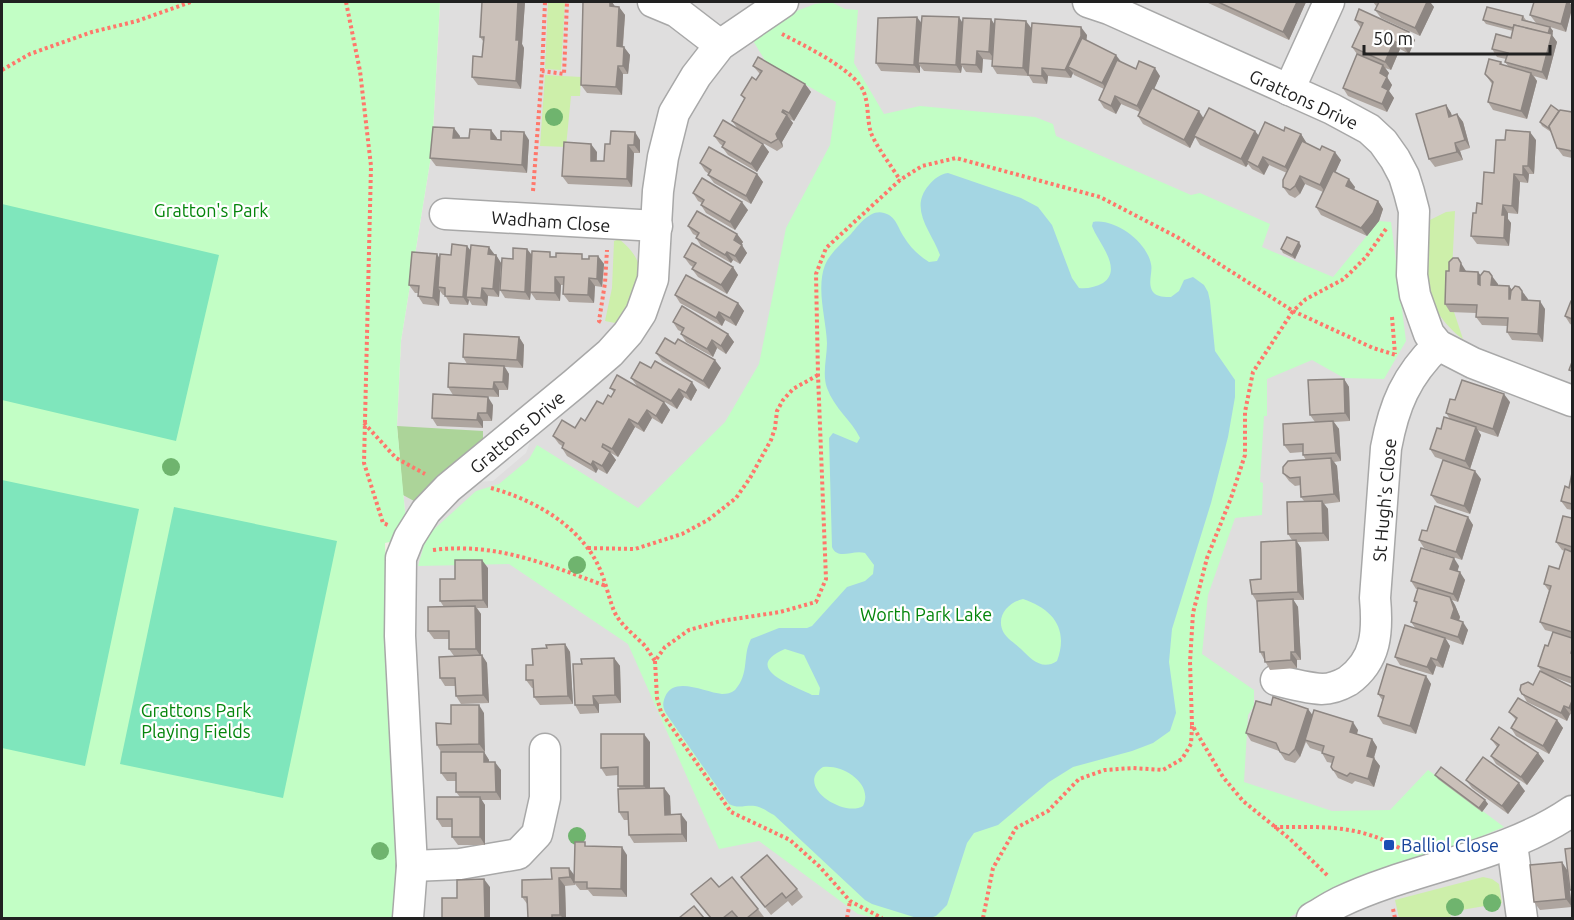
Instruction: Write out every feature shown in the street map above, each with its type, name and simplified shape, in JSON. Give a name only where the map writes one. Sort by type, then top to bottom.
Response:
[{"type":"street","points":[[653,2],[677,12],[720,45]]},
{"type":"street","name":"Grattons Drive","points":[[405,548],[426,511],[448,488],[581,378],[628,333],[641,313],[652,279],[663,157],[674,113],[696,76],[720,45],[783,2]]},
{"type":"street","name":"Grattons Drive","points":[[1088,2],[1351,118],[1369,129],[1383,142],[1404,176],[1414,211],[1412,275],[1415,295],[1429,334],[1428,354]]},
{"type":"street","points":[[1289,90],[1329,2]]},
{"type":"street","name":"Wadham Close","points":[[445,214],[657,226]]},
{"type":"street","points":[[1428,354],[1473,363],[1572,401]]},
{"type":"street","name":"St Hugh's Close","points":[[1276,680],[1324,689],[1343,684],[1362,671],[1374,644],[1377,622],[1376,598],[1386,448],[1398,402],[1428,354]]},
{"type":"street","points":[[405,548],[400,636],[412,866],[408,918]]},
{"type":"street","points":[[412,866],[460,864],[518,854],[537,834],[546,798],[545,749]]},
{"type":"street","points":[[1312,918],[1340,902],[1420,873],[1512,844],[1539,832],[1572,811]]},
{"type":"street","points":[[1512,844],[1522,918]]},
{"type":"path","points":[[2,70],[30,54],[92,32],[137,21],[191,2]]},
{"type":"path","points":[[346,2],[360,71],[371,166],[364,463],[383,523],[405,548],[424,551],[478,548],[532,560],[606,587]]},
{"type":"path","points":[[530,219],[545,2]]},
{"type":"path","points":[[542,71],[564,74],[567,2]]},
{"type":"path","points":[[755,20],[816,52],[861,85],[866,97],[871,133],[900,180]]},
{"type":"path","points":[[655,661],[665,647],[689,630],[721,621],[780,612],[816,602],[826,579],[816,274],[826,248],[900,180],[922,166],[956,158],[1100,197],[1177,237],[1293,312],[1373,348],[1428,354]]},
{"type":"path","points":[[983,918],[993,868],[1016,828],[1048,811],[1079,779],[1105,770],[1133,768],[1163,770],[1182,759],[1191,744],[1190,662],[1193,613],[1207,558],[1245,455],[1245,412],[1253,372],[1293,312],[1306,298],[1342,280],[1366,257],[1386,228],[1414,211]]},
{"type":"path","points":[[608,225],[605,283],[599,321],[604,326],[620,325],[628,333]]},
{"type":"path","points":[[587,548],[635,549],[682,534],[708,520],[736,498],[750,478],[771,440],[776,428],[777,411],[783,400],[793,389],[818,375]]},
{"type":"path","points":[[364,423],[396,458],[448,488],[486,486],[509,492],[537,506],[564,524],[587,548],[598,564],[615,612],[627,630],[644,644],[655,661],[657,698],[661,712],[724,804],[737,816],[790,840],[819,866],[850,902],[882,918]]},
{"type":"path","points":[[1192,725],[1223,777],[1243,801],[1290,839],[1329,876],[1340,902]]},
{"type":"path","points":[[1273,827],[1353,829],[1380,838],[1402,849],[1420,873]]},
{"type":"path","points":[[847,918],[850,902]]},
{"type":"shaded area","points":[[440,2],[1572,2],[1572,918],[408,918],[409,538],[397,426],[401,341],[432,150]]},
{"type":"shaded area","points":[[534,431],[526,453],[493,481],[473,482]]},
{"type":"green space","name":"Grattons Park Playing Fields","points":[[2,2],[440,2],[432,150],[401,341],[397,426],[409,538],[385,543],[396,918],[2,918]]},
{"type":"green space","points":[[548,2],[565,2],[561,70],[545,69]]},
{"type":"green space","name":"Worth Park Lake","points":[[831,2],[845,9],[858,10],[854,63],[884,114],[920,106],[1035,117],[1053,124],[1056,136],[1191,195],[1200,193],[1270,224],[1262,247],[1333,277],[1379,221],[1391,222],[1406,341],[1384,379],[1344,378],[1312,360],[1267,379],[1267,416],[1264,416],[1260,482],[1263,483],[1262,515],[1235,518],[1208,595],[1202,654],[1254,690],[1254,706],[1248,715],[1244,782],[1332,811],[1390,810],[1428,770],[1504,827],[1306,908],[1288,918],[875,918],[858,914],[759,841],[719,849],[628,644],[509,564],[418,566],[424,545],[431,532],[476,491],[499,484],[529,459],[537,445],[638,508],[725,422],[759,364],[786,228],[830,145],[836,102],[766,62],[752,39],[794,12],[815,4]]},
{"type":"green space","points":[[545,75],[581,77],[580,96],[571,96],[566,147],[540,146]]},
{"type":"green space","points":[[2,204],[219,255],[176,441],[2,400]]},
{"type":"green space","points":[[1455,211],[1450,311],[1454,312],[1463,339],[1451,329],[1436,309],[1427,279],[1430,220],[1446,212]]},
{"type":"green space","points":[[619,239],[637,260],[640,270],[636,289],[620,324],[605,321],[612,288],[614,241]]},
{"type":"green space","points":[[397,426],[483,431],[483,441],[414,501],[403,495]]},
{"type":"green space","points":[[2,480],[139,509],[85,766],[2,748]]},
{"type":"green space","points":[[174,507],[337,541],[283,798],[120,764]]},
{"type":"green space","points":[[1483,877],[1499,884],[1502,903],[1450,912],[1451,918],[1399,918],[1395,900]]},
{"type":"water","points":[[948,173],[1021,198],[1038,207],[1052,225],[1072,278],[1079,288],[1088,288],[1103,283],[1109,277],[1111,270],[1107,255],[1092,226],[1093,222],[1111,224],[1137,240],[1151,264],[1151,289],[1157,295],[1171,297],[1179,291],[1184,280],[1193,277],[1204,285],[1210,301],[1215,351],[1235,380],[1235,397],[1228,437],[1211,503],[1172,629],[1169,662],[1176,713],[1170,731],[1153,743],[1132,751],[1073,767],[1049,782],[998,825],[974,833],[967,843],[947,905],[936,916],[917,918],[865,900],[774,815],[763,808],[739,807],[729,804],[667,715],[663,704],[669,691],[675,687],[691,687],[722,694],[735,690],[743,677],[751,639],[779,628],[812,626],[847,587],[865,581],[873,574],[874,565],[865,553],[842,554],[832,547],[829,438],[833,433],[857,443],[860,438],[834,402],[827,388],[825,371],[827,343],[821,294],[822,274],[836,248],[865,219],[879,212],[894,220],[906,241],[918,254],[929,262],[937,261],[940,255],[921,212],[921,203],[923,194],[929,185],[937,177]],"holes":[[[1023,599],[1043,608],[1056,622],[1061,639],[1060,650],[1057,661],[1052,664],[1046,665],[1033,660],[1003,632],[1001,624],[1003,614],[1014,603]],[[785,649],[804,655],[820,688],[819,695],[812,695],[775,676],[769,670],[768,663],[773,656]],[[823,767],[831,767],[855,777],[864,790],[863,806],[855,809],[834,804],[818,791],[814,783],[816,775]]]},
{"type":"building","points":[[482,2],[518,2],[516,40],[519,40],[516,81],[472,77],[473,56],[482,57],[484,37],[480,37]]},
{"type":"building","points":[[583,2],[610,2],[610,6],[619,7],[617,46],[624,47],[623,66],[618,66],[616,87],[581,85]]},
{"type":"building","points":[[1218,2],[1297,2],[1283,32]]},
{"type":"building","points":[[1379,2],[1427,2],[1415,28],[1375,10]]},
{"type":"building","points":[[1534,2],[1567,2],[1561,24],[1530,15]]},
{"type":"building","points":[[1487,7],[1523,16],[1522,20],[1550,27],[1548,34],[1483,20]]},
{"type":"building","points":[[1359,9],[1409,32],[1403,46],[1394,41],[1385,62],[1352,47],[1363,23],[1355,20]]},
{"type":"building","points":[[922,16],[959,17],[956,65],[918,63]]},
{"type":"building","points":[[917,17],[914,65],[876,63],[878,18]]},
{"type":"building","points":[[963,18],[991,19],[989,52],[977,51],[976,65],[960,64]]},
{"type":"building","points":[[995,19],[1026,21],[1023,68],[992,66]]},
{"type":"building","points":[[1032,23],[1081,27],[1081,36],[1065,70],[1042,68],[1042,76],[1028,75]]},
{"type":"building","points":[[1514,25],[1552,34],[1542,72],[1505,62],[1508,53],[1492,49],[1496,34],[1511,38]]},
{"type":"building","points":[[1082,38],[1116,55],[1102,83],[1068,67]]},
{"type":"building","points":[[1357,54],[1383,65],[1380,73],[1387,77],[1382,87],[1388,90],[1382,104],[1343,88]]},
{"type":"building","points":[[758,57],[805,84],[789,113],[783,110],[782,112],[787,115],[776,134],[778,139],[771,143],[732,121],[745,98],[741,95],[752,77],[756,80],[762,71],[753,66]]},
{"type":"building","points":[[1489,59],[1531,73],[1521,111],[1488,102],[1493,82],[1485,74]]},
{"type":"building","points":[[1117,60],[1136,69],[1139,61],[1155,68],[1137,106],[1115,96],[1111,106],[1099,100]]},
{"type":"building","points":[[1152,88],[1199,111],[1184,140],[1138,116]]},
{"type":"building","points":[[1446,105],[1449,117],[1457,114],[1465,140],[1455,143],[1457,152],[1429,159],[1416,114]]},
{"type":"building","points":[[1551,105],[1559,111],[1549,126],[1550,129],[1540,122]]},
{"type":"building","points":[[1209,108],[1255,131],[1241,159],[1194,136]]},
{"type":"building","points":[[1560,110],[1572,112],[1572,151],[1557,148],[1549,126]]},
{"type":"building","points":[[723,120],[763,144],[751,164],[722,147],[725,142],[714,136]]},
{"type":"building","points":[[1265,122],[1284,131],[1285,127],[1301,134],[1285,167],[1263,157],[1258,167],[1247,161]]},
{"type":"building","points":[[433,127],[454,128],[453,138],[469,138],[470,129],[491,130],[491,139],[501,140],[501,131],[524,132],[522,165],[430,158]]},
{"type":"building","points":[[1506,130],[1530,132],[1528,166],[1523,166],[1523,175],[1514,174],[1512,206],[1503,205],[1504,238],[1471,236],[1473,213],[1476,213],[1477,203],[1482,204],[1484,172],[1494,173],[1496,140],[1505,140]]},
{"type":"building","points":[[611,131],[635,132],[634,145],[628,145],[627,179],[562,176],[564,142],[591,144],[591,161],[604,161],[605,144],[610,144]]},
{"type":"building","points":[[1302,141],[1320,150],[1322,146],[1335,152],[1320,185],[1300,176],[1290,190],[1283,187],[1283,180]]},
{"type":"building","points":[[709,147],[757,174],[746,196],[708,175],[711,170],[700,163]]},
{"type":"building","points":[[1333,171],[1349,179],[1346,186],[1378,201],[1373,213],[1361,228],[1316,207]]},
{"type":"building","points":[[702,178],[742,202],[730,222],[701,205],[704,200],[693,193]]},
{"type":"building","points":[[697,211],[737,234],[734,240],[742,245],[735,256],[727,252],[725,255],[696,238],[699,233],[688,226]]},
{"type":"building","points":[[1287,237],[1299,242],[1292,255],[1281,249]]},
{"type":"building","points":[[692,243],[733,267],[721,285],[692,269],[696,263],[684,257]]},
{"type":"building","points":[[452,244],[467,246],[463,297],[445,296],[445,288],[438,287],[440,254],[451,255]]},
{"type":"building","points":[[471,245],[489,247],[488,254],[496,255],[493,289],[482,288],[481,298],[466,297]]},
{"type":"building","points":[[513,248],[527,249],[525,292],[500,290],[502,258],[513,259]]},
{"type":"building","points":[[532,251],[550,252],[550,257],[556,257],[556,253],[582,254],[582,259],[598,256],[597,279],[589,278],[588,295],[563,294],[564,277],[555,277],[555,293],[530,292]]},
{"type":"building","points":[[412,252],[437,254],[433,298],[418,296],[419,286],[409,285]]},
{"type":"building","points":[[1453,258],[1458,258],[1461,263],[1460,271],[1478,272],[1478,284],[1480,285],[1480,276],[1484,271],[1489,272],[1492,276],[1491,285],[1509,286],[1509,299],[1515,286],[1522,291],[1522,300],[1540,301],[1538,334],[1507,332],[1508,318],[1476,317],[1477,305],[1445,304],[1446,271],[1449,271],[1449,262]]},
{"type":"building","points":[[686,275],[738,303],[730,318],[719,312],[716,318],[675,295]]},
{"type":"building","points":[[1572,301],[1572,319],[1565,316]]},
{"type":"building","points":[[682,306],[728,334],[721,346],[712,340],[707,349],[681,334],[684,328],[673,322]]},
{"type":"building","points":[[464,334],[519,337],[517,360],[463,357]]},
{"type":"building","points":[[665,338],[675,344],[678,339],[715,360],[703,381],[656,353]]},
{"type":"building","points":[[655,361],[692,382],[686,393],[679,389],[671,401],[631,378],[640,362],[651,368]]},
{"type":"building","points":[[449,363],[504,366],[503,382],[494,382],[493,389],[448,387]]},
{"type":"building","points":[[617,375],[664,402],[656,416],[647,410],[638,424],[629,419],[612,449],[603,444],[602,447],[610,452],[602,466],[593,461],[591,465],[562,448],[564,443],[553,436],[562,420],[575,428],[581,418],[585,421],[597,401],[603,404],[608,395],[611,397],[615,390],[610,388]]},
{"type":"building","points":[[1344,379],[1345,413],[1310,415],[1308,380]]},
{"type":"building","points":[[1462,380],[1504,394],[1493,429],[1446,413],[1450,399],[1455,400]]},
{"type":"building","points":[[433,394],[488,397],[487,413],[478,413],[477,420],[432,418]]},
{"type":"building","points":[[1444,417],[1476,427],[1465,461],[1430,449],[1437,428],[1441,429]]},
{"type":"building","points":[[1333,421],[1336,453],[1303,455],[1303,444],[1284,445],[1283,424]]},
{"type":"building","points":[[1331,458],[1334,494],[1301,497],[1300,477],[1290,478],[1283,473],[1283,467],[1288,461]]},
{"type":"building","points":[[1443,460],[1475,471],[1464,506],[1431,495]]},
{"type":"building","points":[[1572,473],[1572,504],[1561,501],[1565,486],[1569,488]]},
{"type":"building","points":[[1322,501],[1323,533],[1288,534],[1287,502]]},
{"type":"building","points":[[1435,506],[1468,517],[1456,552],[1419,540],[1422,530],[1427,531]]},
{"type":"building","points":[[1563,516],[1572,518],[1572,547],[1556,542]]},
{"type":"building","points":[[1296,540],[1298,592],[1252,594],[1250,580],[1261,579],[1261,542]]},
{"type":"building","points":[[1421,548],[1454,558],[1450,569],[1460,572],[1453,594],[1411,581]]},
{"type":"building","points":[[1565,549],[1572,552],[1572,632],[1540,622],[1551,586],[1544,584],[1549,566],[1559,569]]},
{"type":"building","points":[[455,560],[482,560],[483,600],[440,601],[440,579],[455,579]]},
{"type":"building","points":[[1418,588],[1450,597],[1454,609],[1451,618],[1463,622],[1458,637],[1411,622],[1417,602],[1414,601]]},
{"type":"building","points":[[1293,599],[1295,652],[1291,652],[1291,660],[1265,662],[1264,652],[1260,652],[1257,601]]},
{"type":"building","points":[[475,606],[476,649],[449,649],[449,631],[428,631],[428,607]]},
{"type":"building","points":[[1405,625],[1445,638],[1437,660],[1431,658],[1427,667],[1395,657]]},
{"type":"building","points":[[1553,632],[1572,638],[1572,678],[1538,666],[1545,645],[1548,646]]},
{"type":"building","points":[[565,644],[568,696],[534,697],[533,680],[526,680],[526,665],[533,665],[532,649],[547,648],[546,645]]},
{"type":"building","points":[[482,655],[483,695],[456,696],[455,678],[440,678],[439,657]]},
{"type":"building","points":[[614,658],[615,695],[593,696],[594,705],[575,705],[573,664],[582,664],[581,659]]},
{"type":"building","points":[[1387,664],[1426,676],[1410,726],[1378,716],[1384,696],[1378,694]]},
{"type":"building","points":[[1540,671],[1572,687],[1572,701],[1569,708],[1564,706],[1561,713],[1522,694],[1521,685],[1528,682],[1533,685]]},
{"type":"building","points":[[1273,697],[1308,709],[1295,749],[1289,755],[1280,752],[1276,743],[1246,733],[1256,701],[1271,705]]},
{"type":"building","points":[[1518,698],[1557,720],[1543,746],[1511,728],[1517,718],[1509,712]]},
{"type":"building","points":[[451,705],[479,705],[479,744],[437,745],[436,723],[451,724]]},
{"type":"building","points":[[1314,710],[1353,722],[1350,732],[1372,739],[1367,756],[1374,758],[1368,779],[1350,773],[1347,776],[1333,770],[1331,767],[1334,757],[1322,753],[1324,746],[1305,740]]},
{"type":"building","points":[[1499,727],[1538,753],[1521,777],[1491,756],[1499,745],[1491,739]]},
{"type":"building","points":[[601,734],[644,734],[644,786],[618,786],[618,767],[601,768]]},
{"type":"building","points":[[441,752],[484,752],[484,762],[495,762],[496,792],[456,792],[456,773],[441,773]]},
{"type":"building","points":[[1483,757],[1519,783],[1502,806],[1466,780]]},
{"type":"building","points":[[1441,767],[1485,800],[1479,808],[1435,775]]},
{"type":"building","points":[[664,788],[665,815],[681,814],[682,834],[629,835],[628,812],[619,812],[618,789]]},
{"type":"building","points":[[437,797],[480,797],[480,837],[452,837],[452,819],[437,819]]},
{"type":"building","points":[[575,842],[585,842],[585,846],[622,847],[621,889],[587,888],[587,882],[574,882]]},
{"type":"building","points":[[1572,848],[1572,890],[1570,890],[1565,849]]},
{"type":"building","points":[[767,855],[797,889],[786,898],[782,893],[765,907],[741,877]]},
{"type":"building","points":[[1562,862],[1566,899],[1534,902],[1530,865]]},
{"type":"building","points":[[551,868],[569,868],[570,877],[559,878],[560,915],[552,915],[552,918],[528,918],[527,897],[522,897],[522,880],[552,879]]},
{"type":"building","points":[[732,877],[758,909],[747,918],[738,918],[732,911],[723,918],[711,918],[691,894],[711,878],[719,887]]},
{"type":"building","points":[[484,879],[485,918],[442,918],[442,898],[457,898],[457,880]]},
{"type":"building","points":[[694,906],[704,918],[679,918]]},
{"type":"place","name":"Balliol Close","points":[[1389,845]]},
{"type":"park label","name":"Gratton's Park","points":[[211,210]]}]
